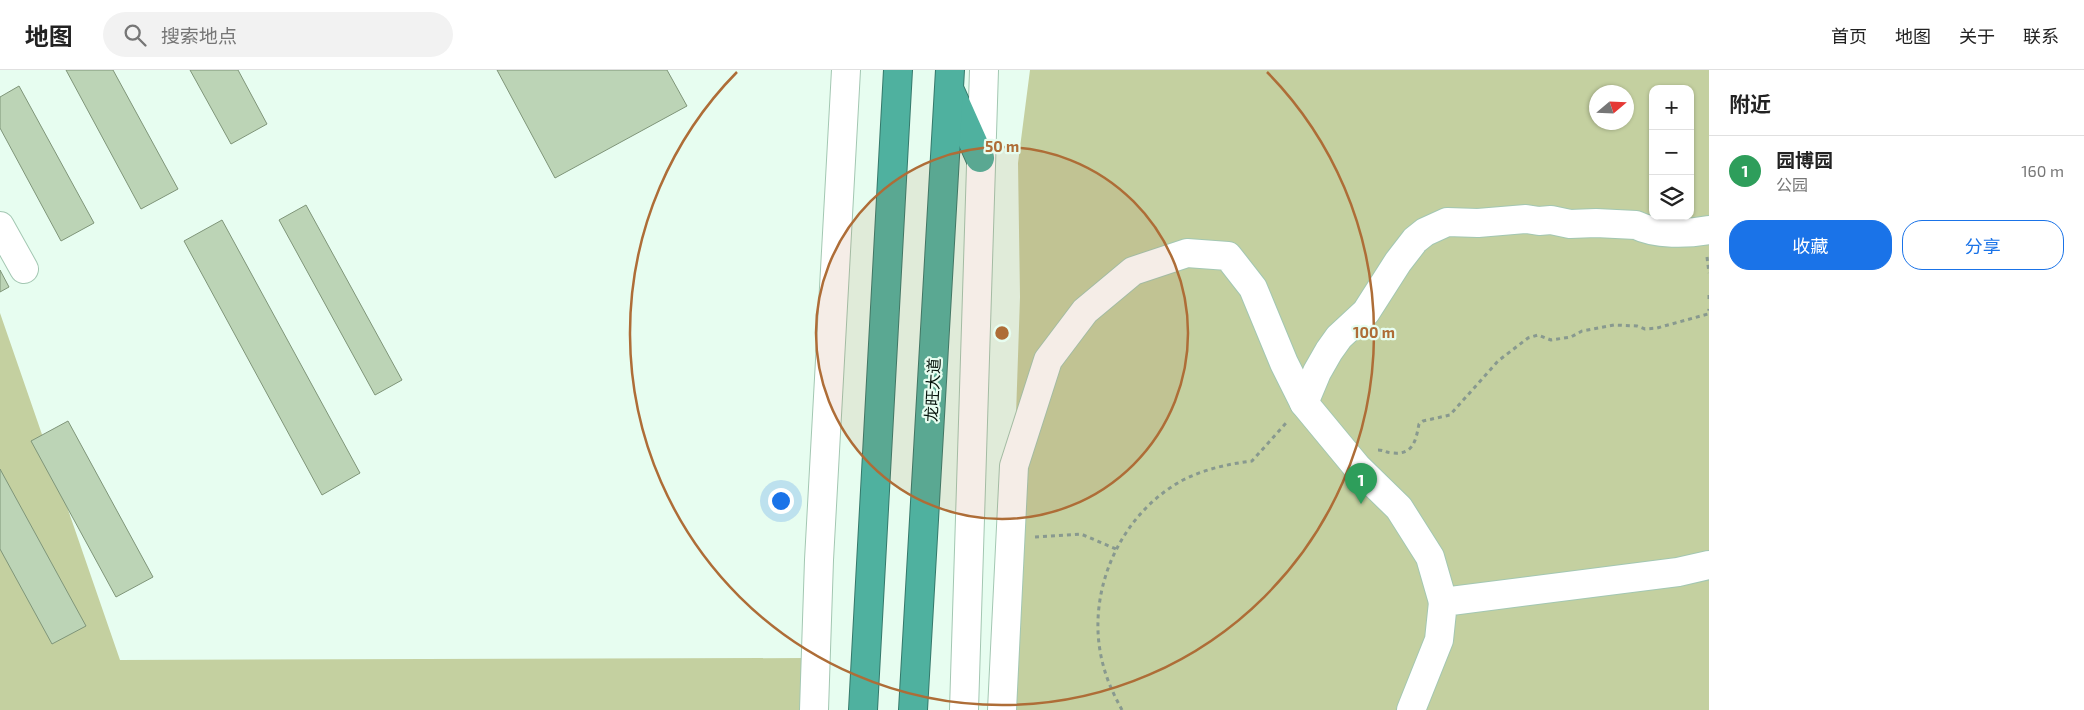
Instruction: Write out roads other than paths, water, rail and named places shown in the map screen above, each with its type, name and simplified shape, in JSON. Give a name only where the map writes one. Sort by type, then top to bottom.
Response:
[{"type":"highway","points":[[864,710],[898,70]]},
{"type":"highway","points":[[950,79],[980,158]]},
{"type":"highway","name":"龙旺大道","points":[[913,710],[950,79]]},
{"type":"street","points":[[814,710],[819,560],[846,70]]},
{"type":"street","points":[[964,710],[984,70]]},
{"type":"street","points":[[1304,404],[1317,372],[1335,342],[1366,312],[1398,262],[1415,240],[1425,232],[1447,222],[1478,223],[1526,219],[1551,220],[1570,224],[1636,225],[1641,228],[1673,233],[1709,230]]},
{"type":"street","points":[[0,226],[24,269]]},
{"type":"street","points":[[1002,710],[1014,466],[1048,360],[1085,311],[1133,271],[1187,253],[1228,256],[1252,288],[1304,404],[1358,468],[1399,508],[1430,557],[1442,602],[1439,640],[1411,710]]},
{"type":"street","points":[[1442,602],[1678,572],[1709,565]]},
{"type":"place","name":"园博园","points":[[1361,504]]}]
